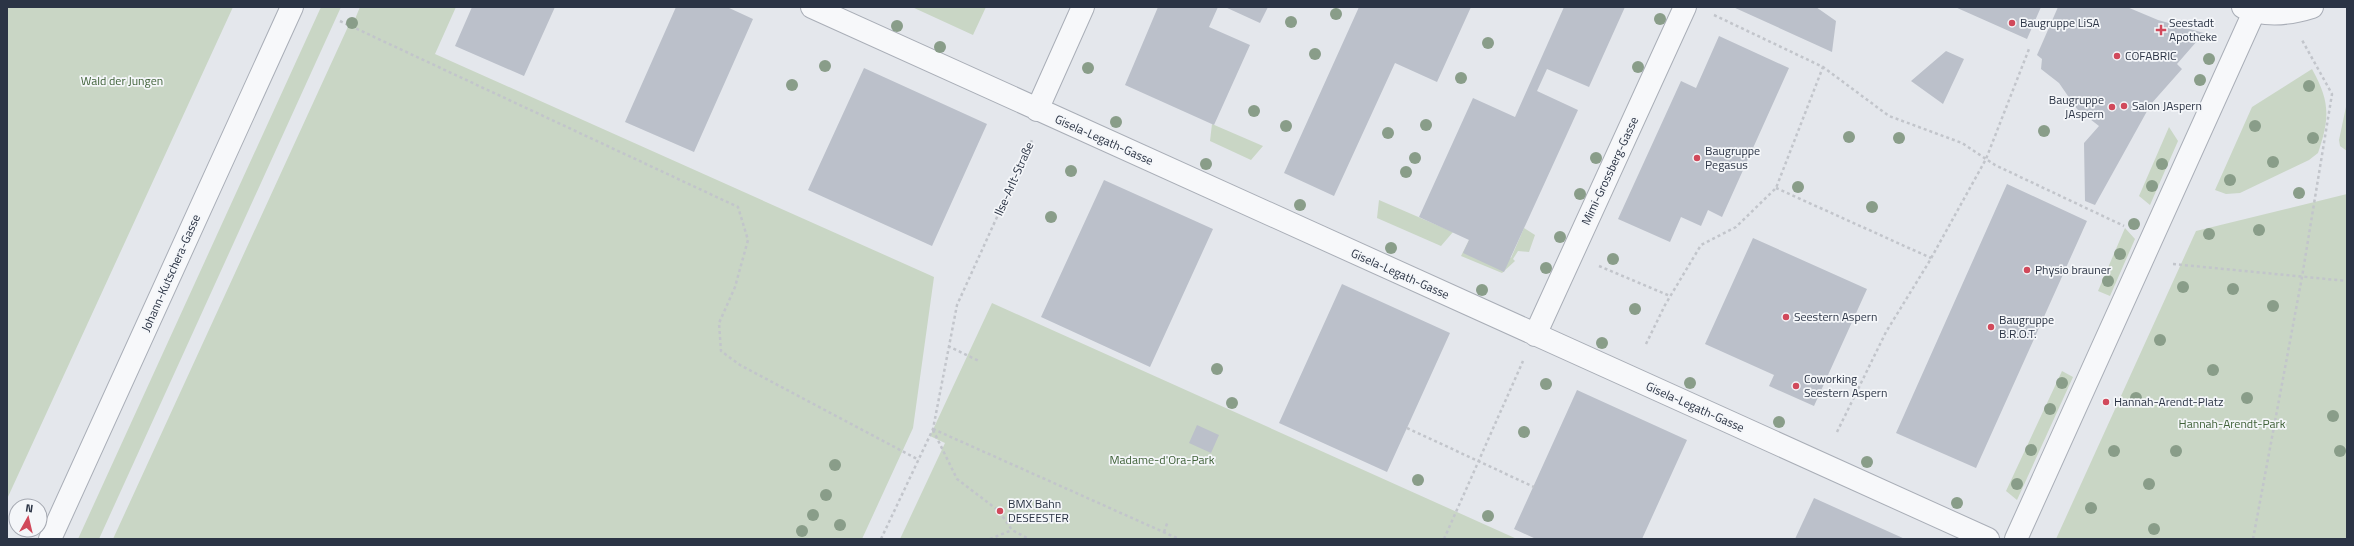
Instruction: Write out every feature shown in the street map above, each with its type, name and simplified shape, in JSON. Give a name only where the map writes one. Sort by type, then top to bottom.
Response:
[{"type":"street","name":"Johann-Kutschera-Gasse","points":[[50,539],[292,7]]},
{"type":"street","name":"Gisela-Legath-Gasse","points":[[812,7],[1988,539]]},
{"type":"street","points":[[1037,110],[1083,7]]},
{"type":"street","name":"Mimi-Grossberg-Gasse","points":[[1535,335],[1686,7]]},
{"type":"street","points":[[2016,539],[2140,263],[2248,9],[2296,12],[2312,7]]},
{"type":"path","points":[[1710,12],[1823,67],[1889,116],[1962,143],[1986,159],[2124,226]]},
{"type":"path","points":[[340,21],[738,207],[748,240],[735,287],[719,323],[721,351],[740,364],[919,460]]},
{"type":"path","points":[[2253,539],[2302,277],[2332,94],[2301,38]]},
{"type":"path","points":[[1836,432],[1886,332],[1931,258],[1986,159],[2029,49]]},
{"type":"path","points":[[1646,344],[1670,296],[1700,245],[1736,227],[1776,188],[1823,67]]},
{"type":"path","name":"Ilse-Arlt-Straße","points":[[881,539],[933,429],[957,305],[1032,144],[1037,110]]},
{"type":"path","points":[[1776,188],[1931,258]]},
{"type":"path","points":[[2140,263],[2179,264],[2347,281]]},
{"type":"path","points":[[1598,266],[1670,296]]},
{"type":"path","points":[[948,346],[979,361]]},
{"type":"path","points":[[1444,539],[1525,356]]},
{"type":"path","points":[[1408,428],[1534,487]]},
{"type":"path","points":[[933,429],[957,479],[999,511],[1012,530],[1029,539]]},
{"type":"path","points":[[933,429],[1179,539]]},
{"type":"path","points":[[1164,532],[1168,522]]},
{"type":"path","points":[[990,539],[1012,530]]},
{"type":"green space","name":"Wald der Jungen","points":[[7,7],[233,7],[7,499]]},
{"type":"green space","points":[[321,7],[341,7],[99,539],[78,539]]},
{"type":"green space","points":[[360,7],[456,7],[435,54],[934,277],[913,428],[862,539],[113,539],[352,18],[355,19]]},
{"type":"green space","points":[[912,7],[986,7],[973,35]]},
{"type":"green space","points":[[2312,69],[2322,91],[2326,110],[2325,130],[2318,153],[2309,160],[2240,193],[2226,194],[2215,190],[2252,107]]},
{"type":"green space","points":[[2347,102],[2347,151],[2340,146],[2339,140]]},
{"type":"green space","points":[[1212,124],[1263,146],[1251,160],[1210,141]]},
{"type":"green space","points":[[2169,127],[2178,141],[2150,205],[2139,196]]},
{"type":"green space","name":"Hannah-Arendt-Park","points":[[2347,194],[2347,539],[2056,539],[2196,231]]},
{"type":"green space","points":[[1379,200],[1453,232],[1441,246],[1377,218]]},
{"type":"green space","points":[[1524,228],[1535,235],[1529,252],[1518,251],[1513,259],[1515,261],[1502,273],[1461,256],[1469,240],[1511,258]]},
{"type":"green space","points":[[2125,228],[2135,239],[2110,296],[2098,291]]},
{"type":"green space","name":"Madame-d'Ora-Park","points":[[992,303],[1517,539],[900,539],[945,443],[930,436]]},
{"type":"green space","points":[[2062,371],[2073,377],[2017,500],[2006,491]]},
{"type":"building","points":[[472,7],[555,7],[524,76],[455,46]]},
{"type":"building","points":[[676,7],[727,7],[753,19],[694,152],[625,122]]},
{"type":"building","points":[[1158,7],[1218,7],[1209,27],[1250,45],[1214,125],[1125,85]]},
{"type":"building","points":[[1225,7],[1268,7],[1260,23]]},
{"type":"building","points":[[1359,7],[1471,7],[1437,82],[1395,63],[1334,196],[1284,173]]},
{"type":"building","points":[[1564,7],[1625,7],[1589,87],[1547,69],[1537,91],[1578,110],[1504,272],[1463,253],[1469,240],[1419,217],[1473,98],[1515,117]]},
{"type":"building","points":[[1733,7],[1816,7],[1836,21],[1832,52]]},
{"type":"building","name":"Baugruppe LiSA","points":[[1955,7],[2041,7],[2027,39]]},
{"type":"building","name":"Baugruppe JAspern","points":[[2058,7],[2127,7],[2158,20],[2204,33],[2177,64],[2182,69],[2151,104],[2095,205],[2085,201],[2084,143],[2099,126],[2077,109],[2059,83],[2041,69],[2042,59],[2037,55]]},
{"type":"building","name":"Baugruppe Pegasus","points":[[1719,36],[1789,68],[1722,217],[1708,210],[1701,226],[1681,217],[1670,242],[1618,219],[1681,81],[1696,88]]},
{"type":"building","points":[[1946,51],[1964,59],[1943,104],[1911,81]]},
{"type":"building","points":[[864,68],[987,124],[932,246],[808,190]]},
{"type":"building","points":[[1104,180],[1213,229],[1150,367],[1041,317]]},
{"type":"building","name":"Baugruppe B.R.O.T.","points":[[2007,184],[2087,221],[1976,468],[1896,433]]},
{"type":"building","name":"Seestern Aspern","points":[[1753,238],[1867,289],[1814,406],[1769,386],[1774,375],[1705,344]]},
{"type":"building","points":[[1342,284],[1450,333],[1387,472],[1279,423]]},
{"type":"building","points":[[1577,390],[1687,440],[1642,539],[1536,539],[1514,529]]},
{"type":"building","points":[[1197,425],[1219,435],[1211,453],[1189,443]]},
{"type":"building","points":[[1814,498],[1905,539],[1795,539]]},
{"type":"place","name":"Baugruppe LiSA","points":[[2012,23]]},
{"type":"place","name":"Seestadt Apotheke","points":[[2161,30]]},
{"type":"place","name":"COFABRIC","points":[[2117,56]]},
{"type":"place","name":"Salon JAspern","points":[[2124,106]]},
{"type":"place","name":"Baugruppe JAspern","points":[[2112,107]]},
{"type":"place","name":"Baugruppe Pegasus","points":[[1697,158]]},
{"type":"place","name":"Physio brauner","points":[[2027,270]]},
{"type":"place","name":"Seestern Aspern","points":[[1786,317]]},
{"type":"place","name":"Baugruppe B.R.O.T.","points":[[1991,327]]},
{"type":"place","name":"Coworking Seestern Aspern","points":[[1796,386]]},
{"type":"place","name":"Hannah-Arendt-Platz","points":[[2106,402]]},
{"type":"place","name":"BMX Bahn DESEESTER","points":[[1000,511]]}]
